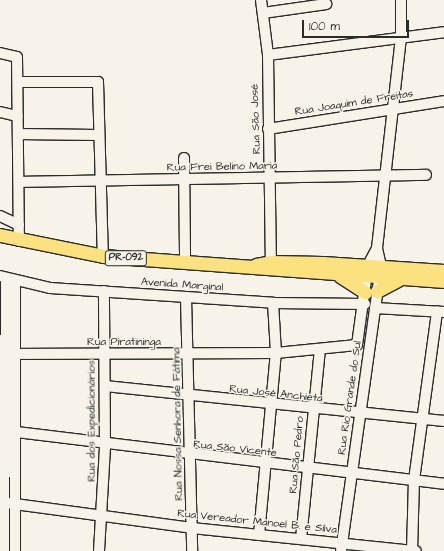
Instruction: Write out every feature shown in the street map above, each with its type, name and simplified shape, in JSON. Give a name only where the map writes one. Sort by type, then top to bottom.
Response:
[{"type":"main road","name":"PR-092","points":[[0,235],[19,241],[103,256],[254,266],[271,271],[340,276],[374,271],[400,279],[444,281]]},
{"type":"main road","name":"PR-092","points":[[254,266],[271,262],[374,271],[444,271]]},
{"type":"main road","points":[[340,276],[369,296],[400,279]]},
{"type":"street","name":"Rua São José","points":[[261,0],[268,55],[271,262]]},
{"type":"street","name":"Rua Rio Grande do Sul","points":[[342,547],[375,308],[369,296],[377,248],[384,176],[401,38],[401,0]]},
{"type":"street","points":[[263,13],[326,4]]},
{"type":"street","points":[[268,55],[444,32]]},
{"type":"street","points":[[0,53],[17,57],[19,241]]},
{"type":"street","points":[[18,82],[98,82],[98,135],[103,183],[103,256]]},
{"type":"street","name":"Rua Joaquim de Freitas","points":[[268,129],[444,101]]},
{"type":"street","points":[[0,112],[18,116]]},
{"type":"street","points":[[18,134],[98,135]]},
{"type":"street","points":[[184,158],[185,262]]},
{"type":"street","name":"Rua Frei Belino Maria","points":[[19,182],[103,183],[184,179],[270,179],[426,175]]},
{"type":"street","points":[[0,216],[19,225]]},
{"type":"street","points":[[4,551],[2,502],[6,431],[7,278]]},
{"type":"street","name":"Avenida Marginal","points":[[7,278],[50,288],[273,303],[369,296]]},
{"type":"street","name":"Rua dos Expedicionários","points":[[99,551],[103,516],[105,446],[104,291]]},
{"type":"street","name":"Rua Piratininga","points":[[6,354],[276,352],[320,350],[357,345],[369,296]]},
{"type":"street","name":"Rua Nossa Senhora de Fátima","points":[[186,297],[192,551]]},
{"type":"street","points":[[259,535],[273,406],[276,352],[273,303]]},
{"type":"street","points":[[375,308],[441,312],[414,480],[412,551]]},
{"type":"street","name":"Rua São Pedro","points":[[300,539],[320,350]]},
{"type":"street","name":"Rua José Anchieta","points":[[105,386],[360,415],[444,421]]},
{"type":"street","points":[[6,431],[15,505],[15,551]]},
{"type":"street","name":"Rua São Vicente","points":[[6,431],[105,446],[444,484]]},
{"type":"street","name":"Rua Vereador Manoel B. e Silva","points":[[2,502],[15,505],[192,528],[300,539],[342,547],[416,551]]}]
